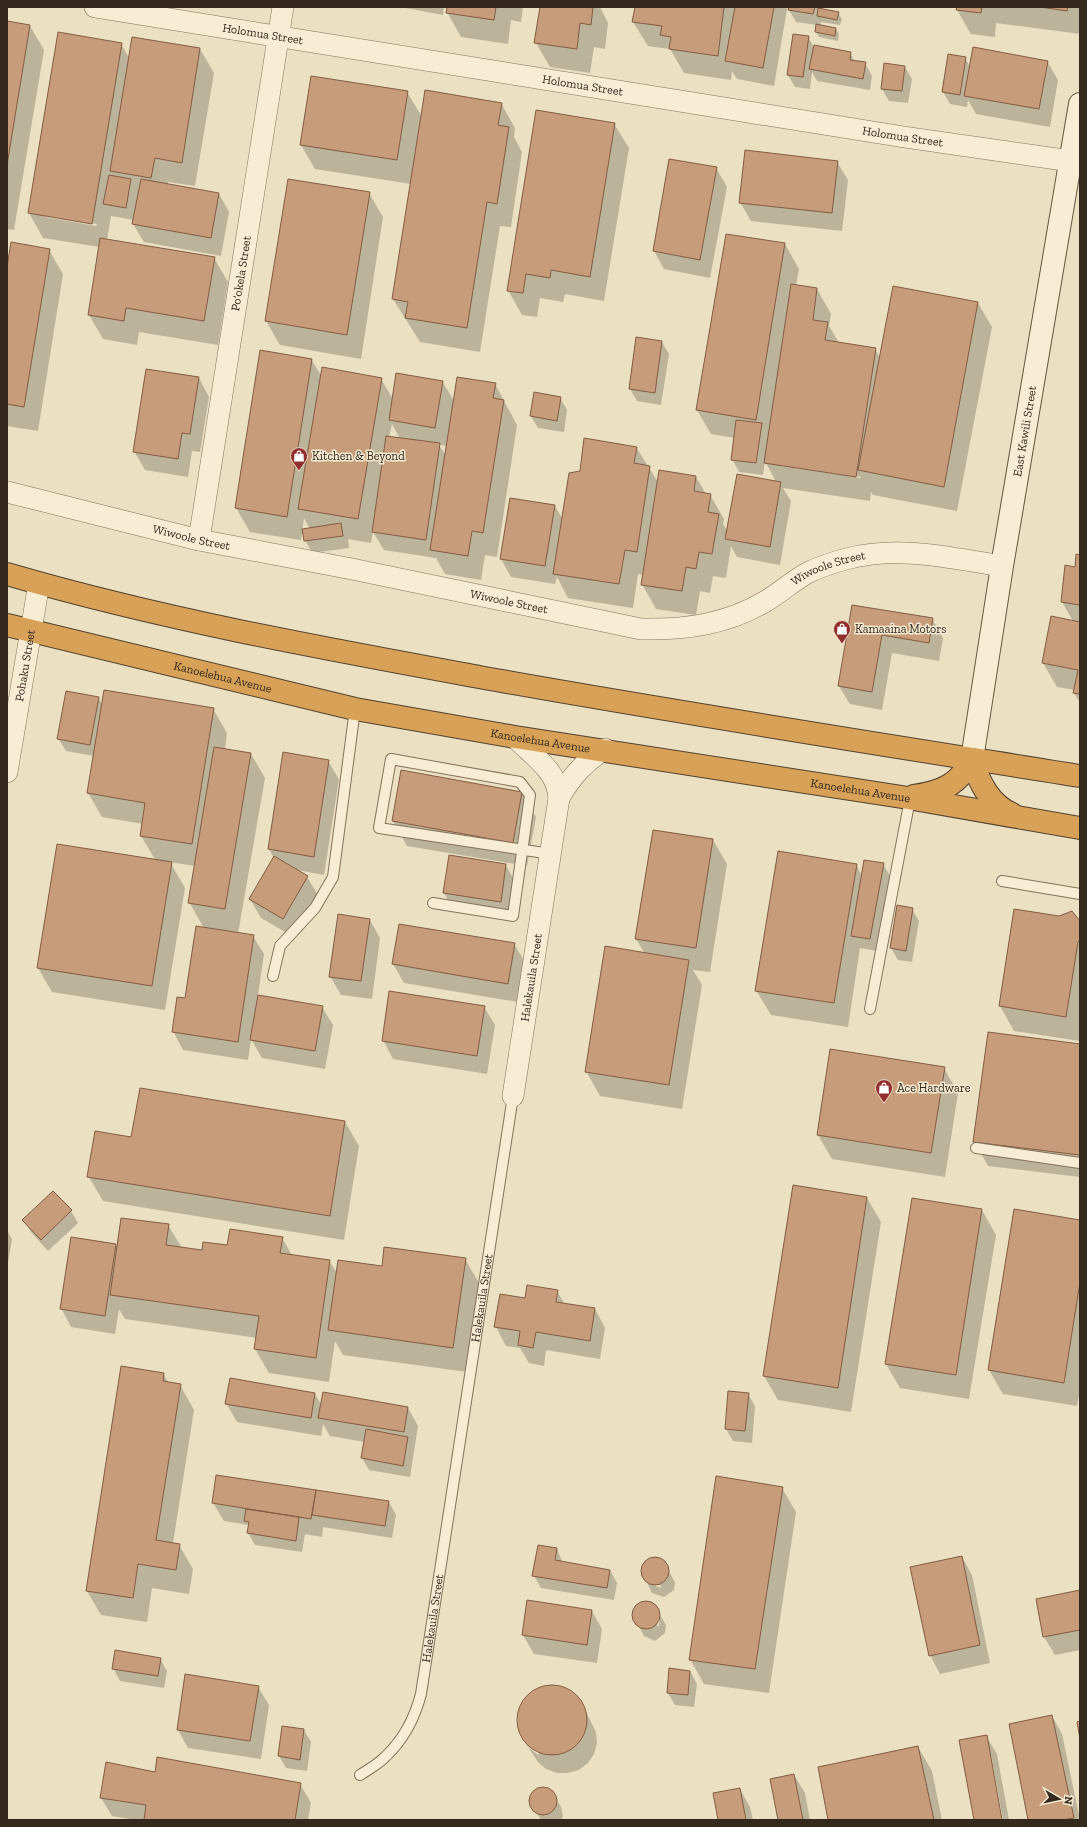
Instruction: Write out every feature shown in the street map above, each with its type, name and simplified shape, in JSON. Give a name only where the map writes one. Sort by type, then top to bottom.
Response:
[{"type":"highway","points":[[7,574],[207,624],[385,660],[572,694],[1080,776]]},
{"type":"highway","name":"Kanoelehua Avenue","points":[[7,625],[355,709],[906,798],[1080,828]]},
{"type":"highway","points":[[906,798],[929,794],[956,782],[964,774],[972,759]]},
{"type":"highway","points":[[972,759],[978,777],[993,801],[1003,810],[1018,817]]},
{"type":"street","name":"Holomua Street","points":[[95,7],[278,35],[904,137],[1071,161]]},
{"type":"street","name":"Po‘okela Street","points":[[199,540],[283,7]]},
{"type":"street","name":"East Kawili Street","points":[[972,759],[1002,566],[1080,104]]},
{"type":"street","name":"Wiwoole Street","points":[[7,492],[199,540],[352,569],[641,629],[698,627],[734,617],[765,601],[810,572],[846,559],[879,552],[913,552],[1002,566]]},
{"type":"street","name":"Pohaku Street","points":[[7,772],[39,583]]},
{"type":"street","name":"Halekauila Street","points":[[514,1096],[559,798],[559,789],[554,777],[543,763],[515,736]]},
{"type":"street","name":"Halekauila Street","points":[[559,798],[579,770],[591,758],[605,749]]},
{"type":"lane","points":[[273,976],[280,946],[315,908],[333,877],[355,709]]},
{"type":"lane","points":[[434,903],[513,916],[523,850],[530,795],[520,782],[391,759],[379,828],[523,850],[551,854]]},
{"type":"lane","points":[[870,1009],[906,798]]},
{"type":"lane","points":[[1002,881],[1080,894]]},
{"type":"lane","name":"Halekauila Street","points":[[360,1775],[386,1757],[396,1744],[408,1728],[417,1709],[421,1694],[514,1096]]},
{"type":"lane","points":[[976,1148],[1080,1163]]},
{"type":"building","points":[[447,7],[496,7],[494,20],[446,13]]},
{"type":"building","points":[[540,7],[593,7],[591,25],[580,23],[577,49],[534,43]]},
{"type":"building","points":[[635,7],[724,7],[718,56],[669,49],[671,37],[660,35],[662,26],[632,22]]},
{"type":"building","points":[[735,7],[774,7],[763,68],[725,61]]},
{"type":"building","points":[[789,7],[815,7],[813,14],[788,10]]},
{"type":"building","points":[[957,7],[982,7],[981,13],[956,10]]},
{"type":"building","points":[[1040,7],[1068,7],[1067,11]]},
{"type":"building","points":[[818,8],[839,12],[837,20],[817,16]]},
{"type":"building","points":[[7,21],[30,25],[7,165]]},
{"type":"building","points":[[816,24],[836,28],[835,36],[815,32]]},
{"type":"building","points":[[58,32],[122,43],[92,224],[28,213]]},
{"type":"building","points":[[793,34],[809,36],[803,77],[787,75]]},
{"type":"building","points":[[132,37],[200,48],[182,163],[155,158],[151,178],[110,171]]},
{"type":"building","points":[[814,45],[851,52],[850,60],[866,62],[863,79],[809,69]]},
{"type":"building","points":[[973,47],[1048,61],[1039,109],[964,96]]},
{"type":"building","points":[[948,54],[966,57],[960,95],[942,92]]},
{"type":"building","points":[[884,63],[905,66],[902,91],[881,89]]},
{"type":"building","points":[[311,76],[408,91],[397,160],[300,145]]},
{"type":"building","points":[[425,90],[502,103],[498,125],[509,127],[497,204],[487,202],[467,328],[405,318],[408,302],[392,299]]},
{"type":"building","points":[[536,110],[615,123],[590,277],[551,270],[550,278],[526,274],[523,293],[507,291]]},
{"type":"building","points":[[745,150],[838,161],[832,213],[739,203]]},
{"type":"building","points":[[669,159],[717,167],[700,260],[653,251]]},
{"type":"building","points":[[109,175],[131,179],[126,208],[103,204]]},
{"type":"building","points":[[141,179],[219,193],[211,238],[132,224]]},
{"type":"building","points":[[288,179],[370,192],[347,335],[265,321]]},
{"type":"building","points":[[726,234],[785,243],[756,420],[696,410]]},
{"type":"building","points":[[100,238],[215,257],[204,321],[126,308],[124,321],[88,315]]},
{"type":"building","points":[[11,242],[50,249],[24,407],[7,404],[7,267]]},
{"type":"building","points":[[791,284],[817,288],[813,320],[828,322],[825,340],[876,348],[856,477],[764,463]]},
{"type":"building","points":[[893,286],[978,302],[944,487],[858,470]]},
{"type":"building","points":[[636,337],[662,341],[655,393],[629,389]]},
{"type":"building","points":[[260,350],[312,359],[287,517],[235,508]]},
{"type":"building","points":[[322,367],[382,378],[358,519],[298,509]]},
{"type":"building","points":[[146,369],[199,377],[190,434],[182,433],[178,459],[133,452]]},
{"type":"building","points":[[396,373],[443,381],[435,428],[389,420]]},
{"type":"building","points":[[457,377],[496,383],[493,398],[504,400],[483,533],[472,531],[468,556],[430,550]]},
{"type":"building","points":[[534,392],[561,397],[557,421],[530,416]]},
{"type":"building","points":[[736,420],[762,423],[756,463],[731,460]]},
{"type":"building","points":[[386,436],[440,443],[426,540],[372,532]]},
{"type":"building","points":[[584,438],[637,447],[634,463],[650,466],[637,552],[625,550],[619,584],[553,574],[569,473],[580,471]]},
{"type":"building","points":[[659,470],[696,476],[694,491],[711,494],[708,512],[719,514],[712,554],[699,552],[696,569],[686,567],[682,591],[641,585]]},
{"type":"building","points":[[737,474],[781,482],[770,547],[725,539]]},
{"type":"building","points":[[510,498],[555,505],[545,566],[500,559]]},
{"type":"building","points":[[341,523],[343,536],[304,541],[302,529]]},
{"type":"building","points":[[1076,554],[1080,555],[1080,605],[1061,602],[1065,565],[1075,567]]},
{"type":"building","points":[[852,605],[933,618],[929,643],[882,635],[872,692],[838,686]]},
{"type":"building","points":[[1051,616],[1080,622],[1080,694],[1073,693],[1078,670],[1042,663]]},
{"type":"building","points":[[104,690],[214,708],[192,844],[140,836],[145,803],[87,793]]},
{"type":"building","points":[[66,691],[99,697],[90,745],[57,739]]},
{"type":"building","points":[[214,747],[251,753],[225,909],[188,903]]},
{"type":"building","points":[[283,752],[329,760],[314,857],[268,849]]},
{"type":"building","points":[[401,770],[522,792],[513,843],[392,821]]},
{"type":"building","points":[[653,830],[713,839],[696,948],[635,939]]},
{"type":"building","points":[[57,844],[172,862],[152,986],[37,968]]},
{"type":"building","points":[[778,851],[857,864],[834,1003],[755,991]]},
{"type":"building","points":[[449,855],[506,864],[501,902],[443,893]]},
{"type":"building","points":[[274,856],[308,876],[283,919],[249,899]]},
{"type":"building","points":[[864,860],[884,863],[870,939],[851,936]]},
{"type":"building","points":[[897,905],[913,908],[906,951],[890,948]]},
{"type":"building","points":[[1014,909],[1059,916],[1072,911],[1080,921],[1080,940],[1078,942],[1066,1017],[999,1006]]},
{"type":"building","points":[[338,914],[370,919],[361,981],[329,977]]},
{"type":"building","points":[[399,924],[515,943],[508,984],[392,964]]},
{"type":"building","points":[[196,926],[254,935],[238,1042],[172,1032],[177,997],[185,998]]},
{"type":"building","points":[[605,946],[689,960],[669,1085],[585,1072]]},
{"type":"building","points":[[389,991],[485,1006],[477,1056],[382,1041]]},
{"type":"building","points":[[258,995],[323,1006],[315,1051],[250,1040]]},
{"type":"building","points":[[988,1032],[1080,1044],[1080,1155],[973,1142]]},
{"type":"building","points":[[830,1049],[945,1067],[931,1153],[817,1135]]},
{"type":"building","points":[[140,1088],[345,1121],[330,1216],[87,1177],[95,1131],[131,1137]]},
{"type":"building","points":[[793,1185],[867,1197],[838,1388],[763,1376]]},
{"type":"building","points":[[53,1191],[72,1210],[41,1240],[22,1220]]},
{"type":"building","points":[[912,1198],[982,1209],[956,1375],[885,1364]]},
{"type":"building","points":[[1014,1209],[1080,1220],[1080,1282],[1064,1383],[988,1370]]},
{"type":"building","points":[[121,1218],[169,1224],[166,1245],[202,1250],[203,1242],[227,1245],[230,1229],[283,1237],[280,1253],[330,1260],[316,1358],[254,1349],[259,1316],[110,1295]]},
{"type":"building","points":[[71,1237],[116,1244],[105,1316],[60,1309]]},
{"type":"building","points":[[384,1247],[466,1258],[453,1348],[328,1330],[338,1260],[382,1266]]},
{"type":"building","points":[[527,1285],[558,1290],[556,1302],[595,1308],[590,1341],[536,1332],[533,1348],[518,1345],[520,1331],[494,1327],[500,1294],[525,1298]]},
{"type":"building","points":[[121,1366],[164,1373],[163,1381],[181,1384],[156,1540],[180,1544],[176,1570],[138,1564],[133,1598],[86,1591]]},
{"type":"building","points":[[230,1378],[315,1393],[311,1418],[225,1404]]},
{"type":"building","points":[[728,1391],[749,1393],[745,1431],[725,1429]]},
{"type":"building","points":[[323,1392],[408,1407],[404,1432],[318,1418]]},
{"type":"building","points":[[366,1429],[408,1437],[403,1466],[361,1458]]},
{"type":"building","points":[[216,1475],[316,1490],[311,1519],[212,1503]]},
{"type":"building","points":[[716,1476],[783,1487],[755,1669],[689,1660]]},
{"type":"building","points":[[316,1490],[389,1501],[385,1526],[312,1515]]},
{"type":"building","points":[[246,1509],[299,1517],[296,1541],[247,1533],[249,1522],[244,1521]]},
{"type":"building","points":[[538,1545],[557,1548],[555,1560],[610,1570],[607,1588],[532,1576]]},
{"type":"building","points":[[962,1556],[980,1645],[929,1656],[910,1567]]},
{"type":"building","points":[[655,1557],[665,1561],[669,1571],[665,1581],[655,1585],[645,1581],[641,1571],[645,1561]]},
{"type":"building","points":[[1080,1590],[1080,1630],[1043,1637],[1036,1599]]},
{"type":"building","points":[[527,1600],[592,1610],[587,1645],[522,1635]]},
{"type":"building","points":[[646,1601],[656,1605],[660,1615],[656,1625],[646,1629],[636,1625],[632,1615],[636,1605]]},
{"type":"building","points":[[115,1650],[161,1658],[158,1676],[112,1669]]},
{"type":"building","points":[[669,1668],[690,1671],[688,1695],[667,1693]]},
{"type":"building","points":[[185,1674],[259,1686],[250,1741],[177,1730]]},
{"type":"building","points":[[552,1685],[565,1688],[577,1695],[584,1707],[587,1720],[584,1733],[577,1745],[565,1752],[552,1755],[539,1752],[527,1745],[520,1733],[517,1720],[520,1707],[527,1695],[539,1688]]},
{"type":"building","points":[[1052,1715],[1074,1818],[1063,1820],[1028,1820],[1009,1724]]},
{"type":"building","points":[[1080,1721],[1080,1739],[1077,1722]]},
{"type":"building","points":[[282,1726],[304,1729],[300,1760],[278,1756]]},
{"type":"building","points":[[987,1735],[1002,1820],[974,1820],[959,1740]]},
{"type":"building","points":[[918,1746],[934,1820],[828,1820],[818,1767]]},
{"type":"building","points":[[157,1757],[301,1783],[295,1820],[144,1820],[146,1805],[100,1798],[106,1762],[155,1772]]},
{"type":"building","points":[[794,1774],[803,1820],[778,1820],[770,1779]]},
{"type":"building","points":[[543,1787],[553,1791],[557,1801],[553,1811],[543,1815],[533,1811],[529,1801],[533,1791]]},
{"type":"building","points":[[740,1788],[746,1820],[718,1820],[713,1793]]},
{"type":"place","name":"Kitchen & Beyond","points":[[299,471]]},
{"type":"place","name":"Kamaaina Motors","points":[[842,644]]},
{"type":"place","name":"Ace Hardware","points":[[884,1103]]}]
